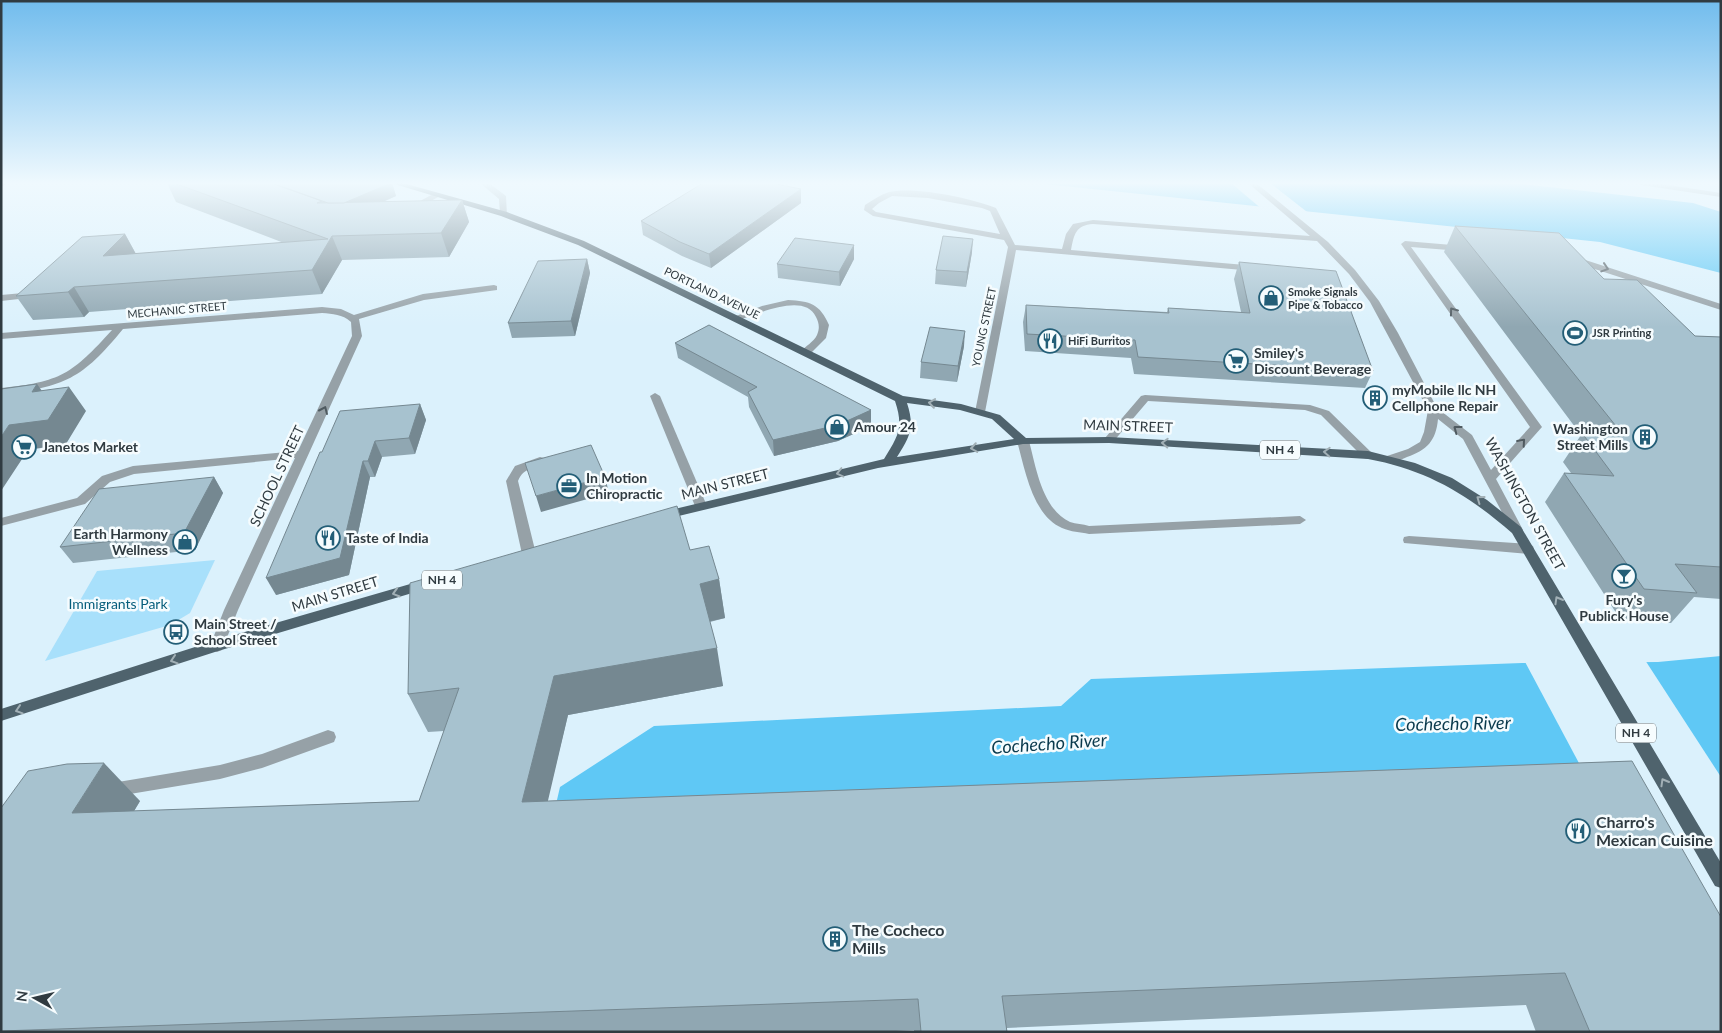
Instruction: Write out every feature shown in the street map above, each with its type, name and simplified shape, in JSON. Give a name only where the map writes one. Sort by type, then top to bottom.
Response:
[{"type":"main road","name":"PORTLAND AVENUE","points":[[550,231],[581,243],[900,399],[961,407],[996,417],[1023,441]]},
{"type":"main road","points":[[888,462],[907,429],[907,418],[900,399]]},
{"type":"main road","name":"MAIN STREET","points":[[646,520],[888,462],[1023,441],[1109,440],[1368,455],[1391,459],[1419,467],[1469,492],[1493,509],[1517,530]]},
{"type":"main road","name":"WASHINGTON STREET","points":[[1517,530],[1721,880]]},
{"type":"main road","name":"MAIN STREET","points":[[1,715],[217,646],[439,581]]},
{"type":"street","points":[[954,231],[1010,243],[1066,251],[1262,269]]},
{"type":"street","points":[[1004,231],[1010,243]]},
{"type":"street","points":[[1066,251],[1071,231]]},
{"type":"street","points":[[1220,231],[1319,239]]},
{"type":"street","name":"WASHINGTON STREET","points":[[1310,231],[1352,272],[1374,301],[1433,410],[1468,437],[1517,530]]},
{"type":"street","name":"YOUNG STREET","points":[[980,412],[1010,243]]},
{"type":"street","points":[[1472,248],[1405,244],[1536,427],[1490,479]]},
{"type":"street","points":[[1559,256],[1596,265],[1721,307]]},
{"type":"street","points":[[1338,272],[1352,272]]},
{"type":"street","points":[[353,318],[423,297],[494,288]]},
{"type":"street","points":[[1,298],[37,295],[45,292]]},
{"type":"street","points":[[736,318],[768,306],[786,304],[805,306],[817,311],[824,325],[821,338],[806,352]]},
{"type":"street","name":"MECHANIC STREET","points":[[1,336],[119,328],[322,310],[343,312],[353,318]]},
{"type":"street","name":"SCHOOL STREET","points":[[217,646],[231,610],[357,336],[358,327],[353,318]]},
{"type":"street","points":[[1,391],[52,383],[68,377],[83,367],[119,328]]},
{"type":"street","points":[[655,396],[701,506]]},
{"type":"street","points":[[1109,440],[1146,398],[1306,407],[1324,413],[1368,455]]},
{"type":"street","name":"MAIN STREET","points":[[1391,459],[1416,450],[1427,441],[1431,434],[1433,410]]},
{"type":"street","points":[[1023,441],[1042,499],[1050,513],[1065,525],[1089,530],[1300,520]]},
{"type":"street","points":[[1,522],[81,501],[106,479],[133,470],[304,454]]},
{"type":"street","points":[[529,554],[512,481],[515,472],[523,466],[550,458]]},
{"type":"street","points":[[1410,540],[1528,549]]},
{"type":"street","points":[[101,792],[220,772],[262,762],[328,737]]},
{"type":"green space","name":"Immigrants Park","points":[[215,560],[190,613],[170,625],[45,661],[97,571]]},
{"type":"water","points":[[1497,231],[1721,231],[1721,273],[1600,242]]},
{"type":"water","name":"Cochecho River","points":[[1721,656],[1721,798],[1579,792],[503,1032],[560,787],[654,726],[1061,706],[1091,679],[1522,663],[1658,662]]},
{"type":"pier","points":[[1524,660],[1645,660],[1721,777],[1721,800],[1596,795]]},
{"type":"building","points":[[307,231],[442,231],[441,233],[332,236],[312,270],[74,287],[68,292],[16,296],[82,237],[125,234],[103,256],[328,239]]},
{"type":"building","points":[[660,231],[741,231],[709,254]]},
{"type":"building","name":"Washington Street Mills","points":[[1459,231],[1559,233],[1604,279],[1637,280],[1695,336],[1721,337],[1721,567],[1675,564],[1697,593],[1644,589],[1564,473],[1614,476],[1582,433],[1624,436]]},
{"type":"building","points":[[943,236],[973,239],[967,272],[936,270]]},
{"type":"building","points":[[795,238],[854,245],[839,272],[777,264]]},
{"type":"building","points":[[587,259],[571,321],[508,323],[538,261]]},
{"type":"building","points":[[1239,262],[1336,271],[1373,371],[1138,357],[1135,340],[1027,334],[1026,305],[1169,313],[1168,308],[1250,313]]},
{"type":"building","points":[[709,325],[871,410],[838,425],[773,440],[748,392],[757,387],[675,343]]},
{"type":"building","points":[[930,327],[965,331],[958,366],[921,362]]},
{"type":"building","points":[[37,384],[32,392],[69,387],[48,420],[9,425],[1,437],[1,389]]},
{"type":"building","points":[[420,404],[409,438],[375,441],[368,461],[363,461],[340,558],[266,578],[320,452],[322,452],[340,411]]},
{"type":"building","points":[[591,445],[605,477],[536,496],[525,463]]},
{"type":"building","points":[[214,477],[184,533],[60,547],[99,489]]},
{"type":"building","name":"The Cocheco Mills","points":[[677,506],[690,550],[709,546],[719,579],[700,584],[717,648],[554,676],[522,802],[1632,761],[1721,917],[1721,1032],[1590,1032],[1565,973],[1002,996],[1007,1032],[921,1032],[918,999],[1,1031],[1,808],[28,771],[67,764],[104,763],[72,813],[419,801],[459,688],[408,694],[410,583]]},
{"type":"place","name":"Smoke Signals Pipe & Tobacco","points":[[1271,298]]},
{"type":"place","name":"JSR Printing","points":[[1575,333]]},
{"type":"place","name":"HiFi Burritos","points":[[1050,341]]},
{"type":"place","name":"Smiley's Discount Beverage","points":[[1236,361]]},
{"type":"place","name":"myMobile llc NH Cellphone Repair","points":[[1375,398]]},
{"type":"place","name":"Amour 24","points":[[837,427]]},
{"type":"place","name":"Washington Street Mills","points":[[1645,437]]},
{"type":"place","name":"Janetos Market","points":[[24,447]]},
{"type":"place","name":"In Motion Chiropractic","points":[[569,486]]},
{"type":"place","name":"Taste of India","points":[[328,538]]},
{"type":"place","name":"Earth Harmony Wellness","points":[[185,542]]},
{"type":"place","name":"Fury's Publick House","points":[[1624,576]]},
{"type":"place","name":"Main Street / School Street","points":[[176,632]]},
{"type":"place","name":"Charro's Mexican Cuisine","points":[[1578,831]]},
{"type":"place","name":"The Cocheco Mills","points":[[835,939]]}]
